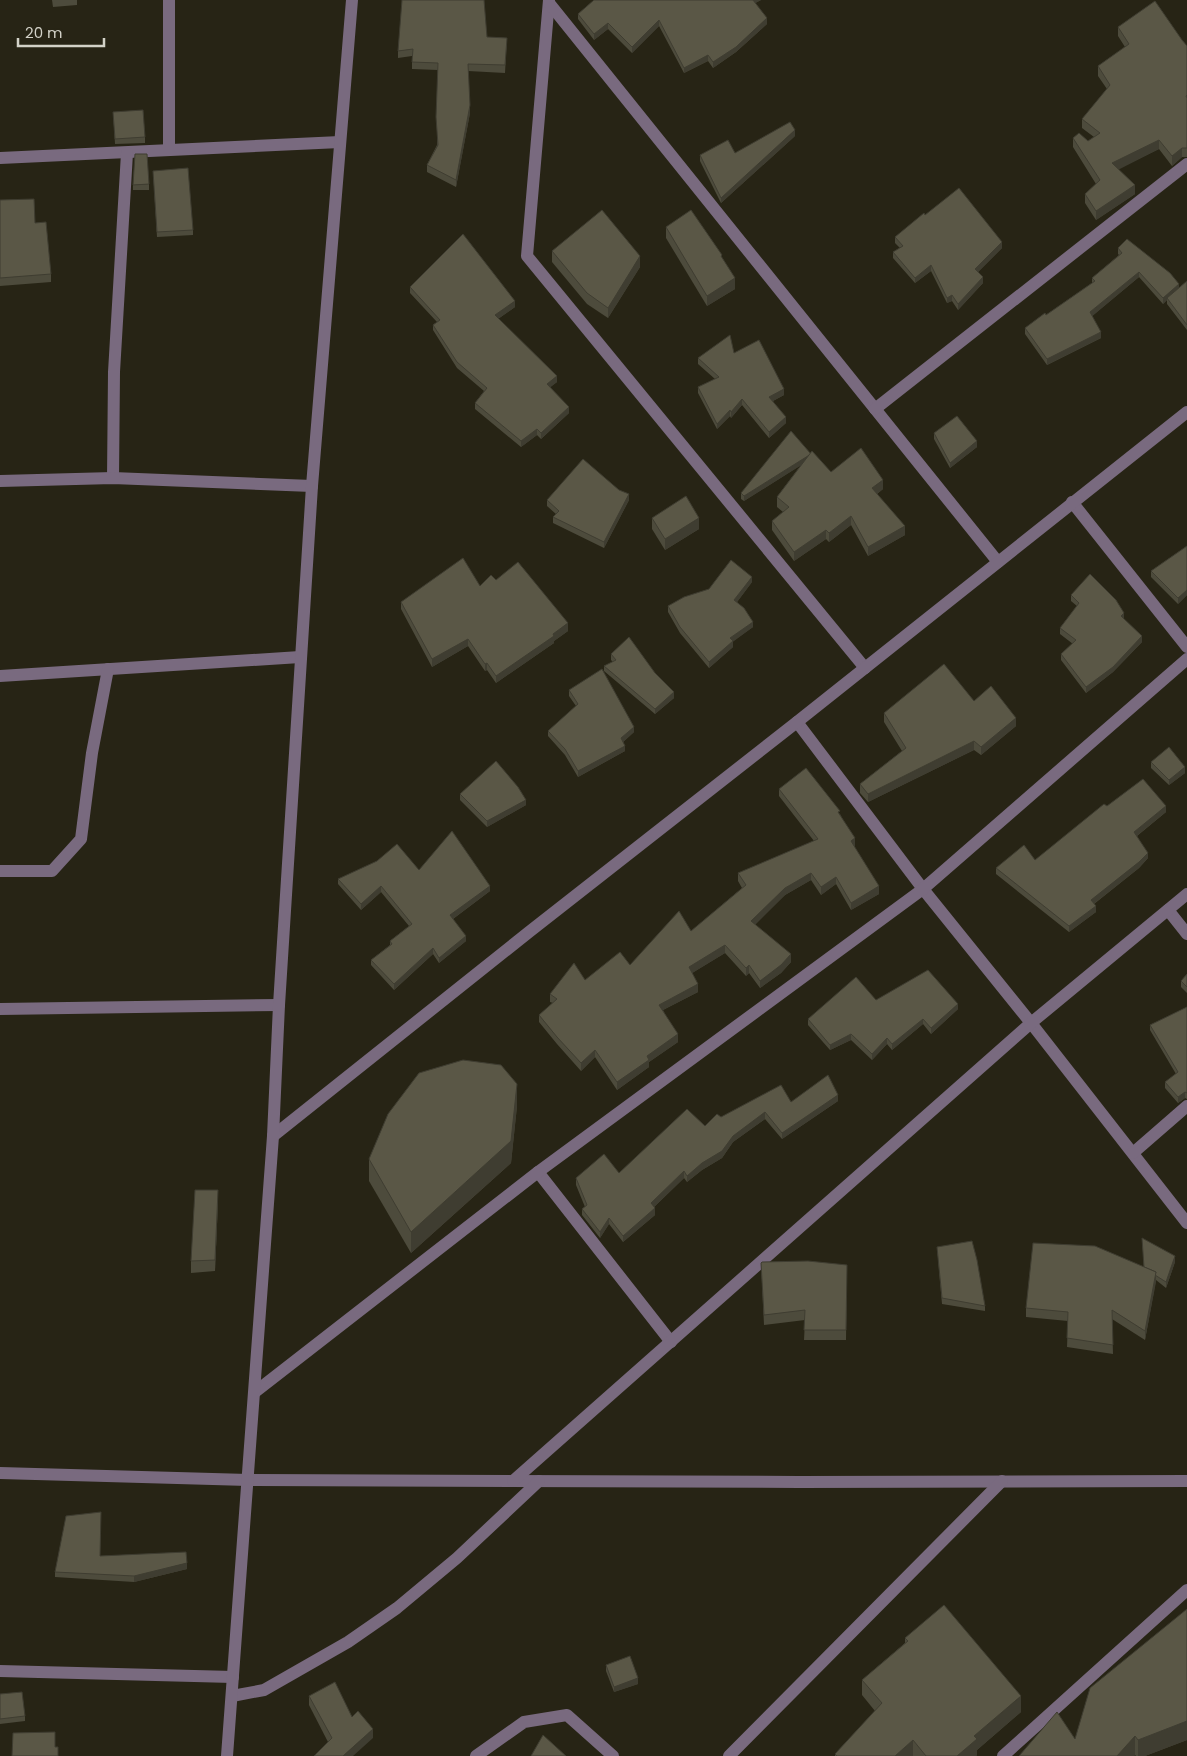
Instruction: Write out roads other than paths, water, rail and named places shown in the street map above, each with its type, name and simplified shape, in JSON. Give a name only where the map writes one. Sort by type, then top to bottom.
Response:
[{"type":"street","points":[[169,150],[170,0]]},
{"type":"street","points":[[228,1756],[273,1136],[279,1005],[312,486],[352,0]]},
{"type":"street","points":[[549,1],[998,562]]},
{"type":"street","points":[[549,1],[527,256],[865,668]]},
{"type":"street","points":[[0,158],[340,142]]},
{"type":"street","points":[[113,478],[114,372],[126,153]]},
{"type":"street","points":[[875,409],[1187,164]]},
{"type":"street","points":[[273,1136],[1187,412]]},
{"type":"street","points":[[0,482],[113,478],[312,486]]},
{"type":"street","points":[[1072,502],[1187,647]]},
{"type":"street","points":[[0,676],[300,657]]},
{"type":"street","points":[[255,1392],[538,1172],[923,889],[1187,659]]},
{"type":"street","points":[[0,872],[52,871],[81,839],[92,753],[108,669]]},
{"type":"street","points":[[797,722],[923,889],[1031,1023],[1187,1223]]},
{"type":"street","points":[[513,1481],[1031,1023],[1187,894]]},
{"type":"street","points":[[1168,910],[1187,934]]},
{"type":"street","points":[[0,1009],[279,1005]]},
{"type":"street","points":[[1133,1154],[1187,1106]]},
{"type":"street","points":[[538,1172],[671,1342]]},
{"type":"street","points":[[0,1473],[248,1480],[1187,1480]]},
{"type":"street","points":[[232,1696],[264,1690],[348,1642],[397,1608],[456,1558],[539,1481]]},
{"type":"street","points":[[729,1756],[1002,1481]]},
{"type":"street","points":[[1003,1756],[1187,1590]]},
{"type":"street","points":[[0,1671],[233,1677]]},
{"type":"street","points":[[476,1756],[524,1722],[568,1714],[613,1756]]}]
